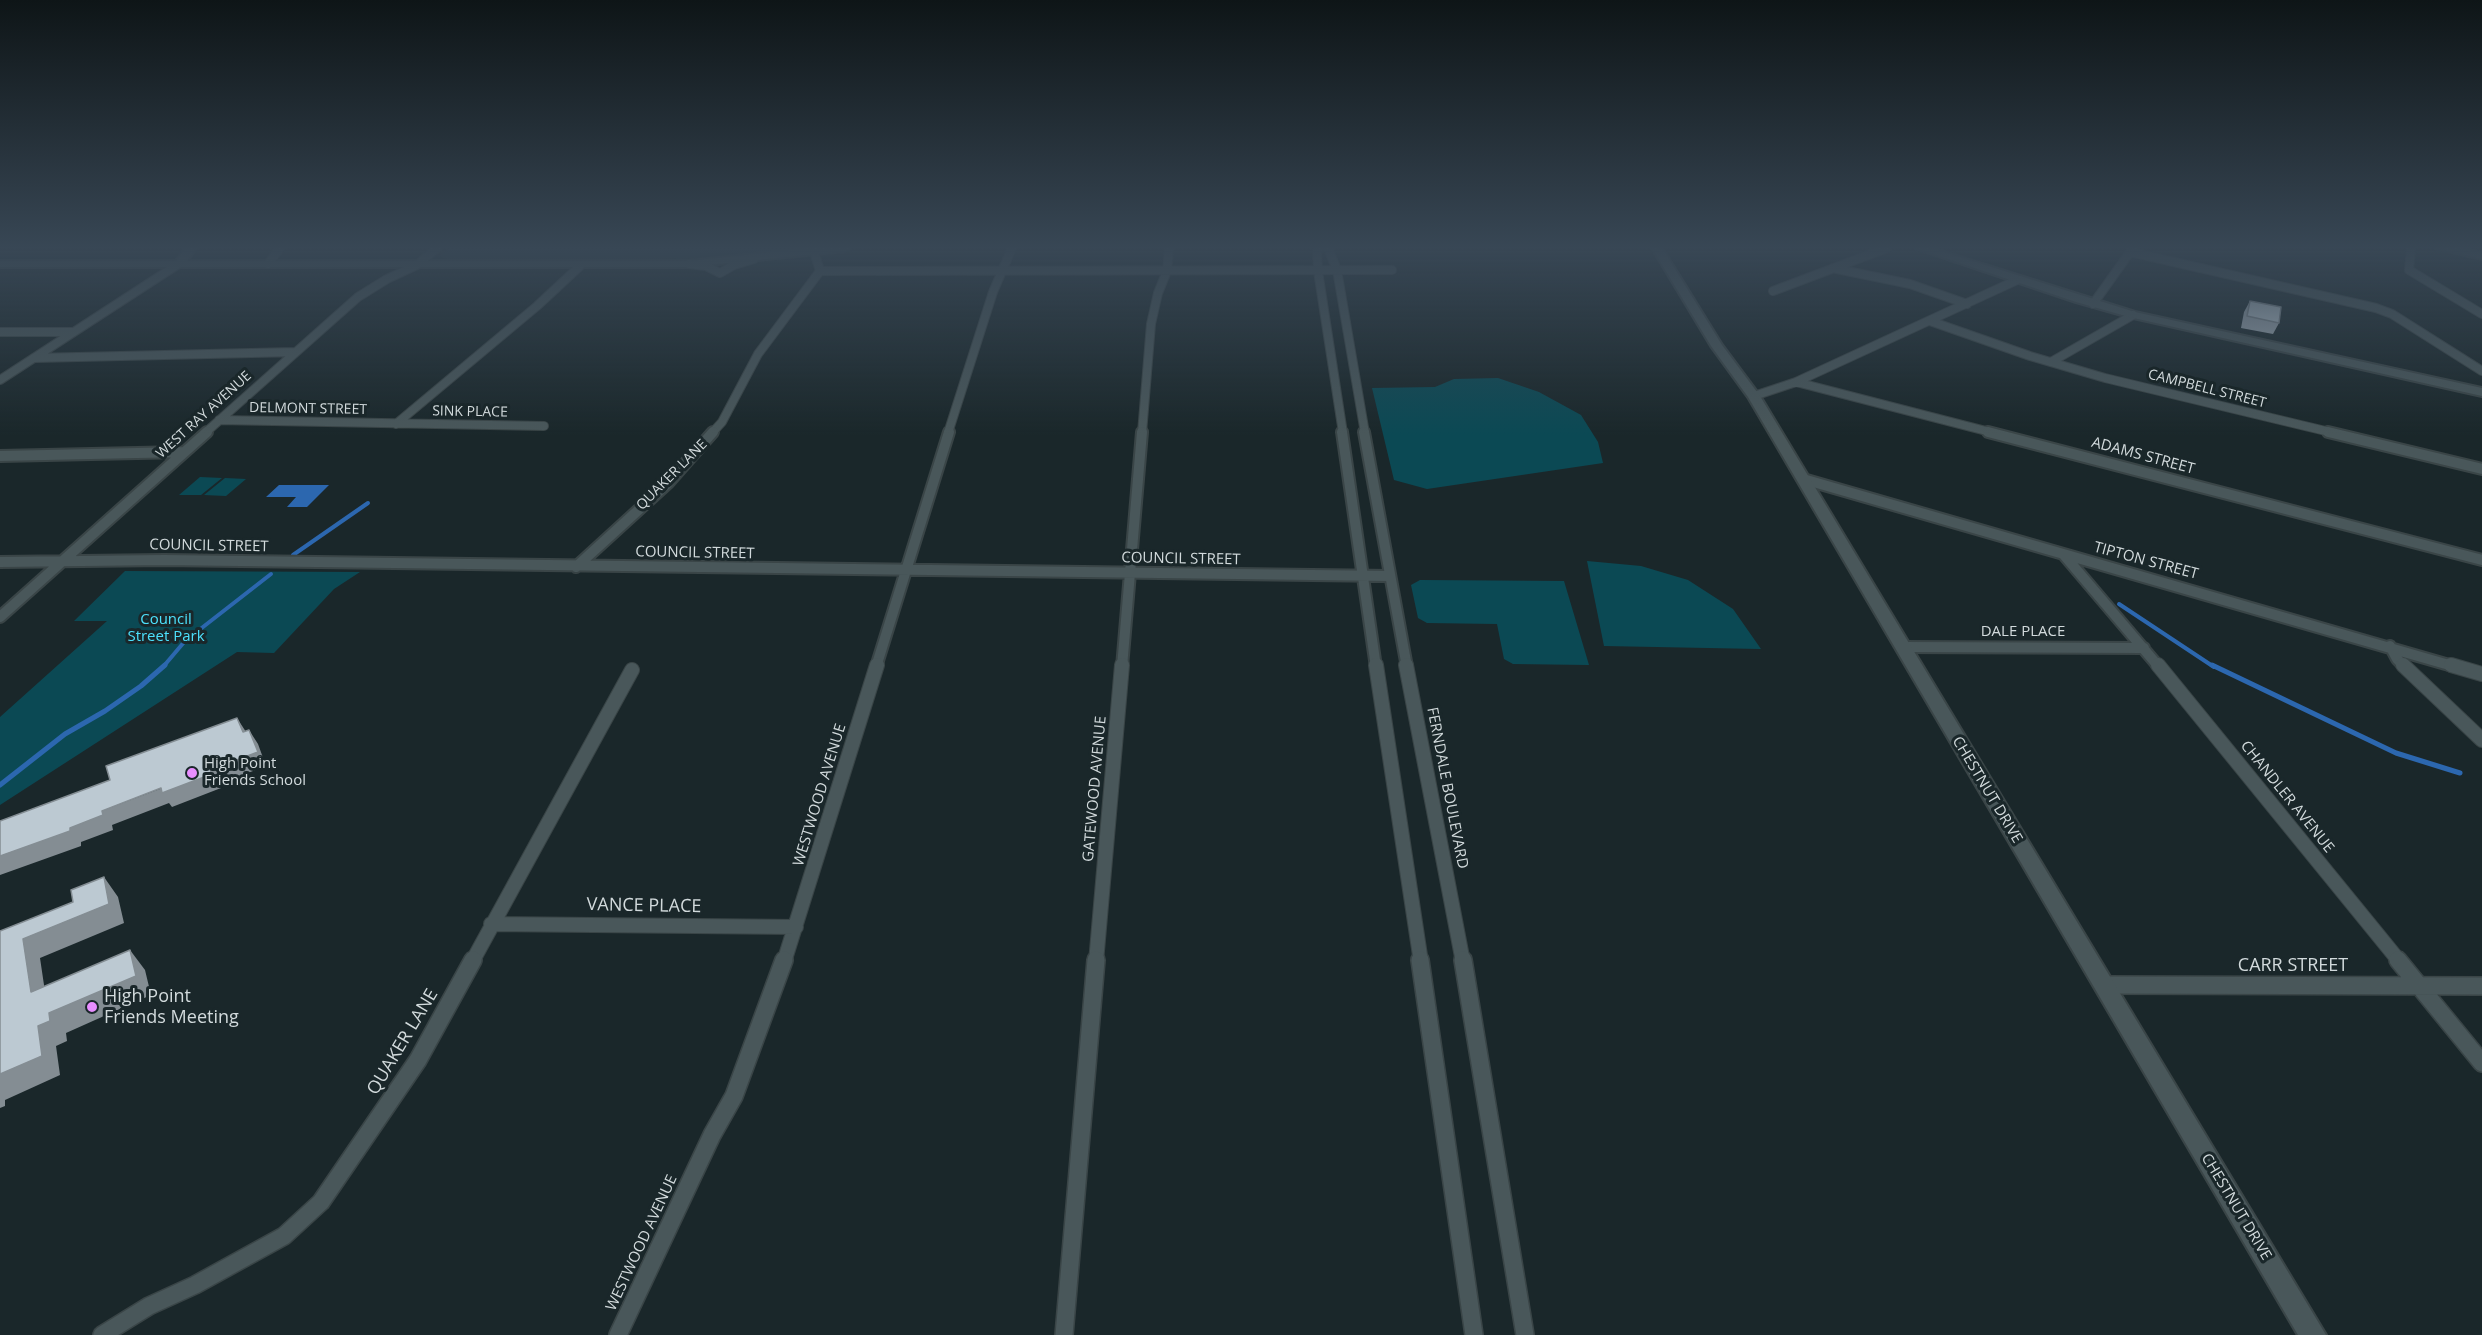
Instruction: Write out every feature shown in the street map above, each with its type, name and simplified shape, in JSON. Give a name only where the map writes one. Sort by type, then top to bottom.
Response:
[{"type":"main road","name":"CHESTNUT DRIVE","points":[[1695,310],[1711,337],[1754,396],[2313,1335]]},
{"type":"main road","points":[[2116,310],[2482,392]]},
{"type":"street","points":[[0,380],[107,310]]},
{"type":"street","name":"WEST RAY AVENUE","points":[[0,617],[343,310]]},
{"type":"street","points":[[396,424],[532,310]]},
{"type":"street","name":"QUAKER LANE","points":[[576,567],[668,483],[712,435],[722,422],[758,354],[791,310]]},
{"type":"street","name":"WESTWOOD AVENUE","points":[[618,1335],[712,1135],[734,1096],[796,927],[988,310]]},
{"type":"street","name":"GATEWOOD AVENUE","points":[[1064,1335],[1151,324],[1154,310]]},
{"type":"street","points":[[1325,310],[1474,1335]]},
{"type":"street","name":"FERNDALE BOULEVARD","points":[[1344,310],[1389,576],[1458,933],[1525,1335]]},
{"type":"street","points":[[1754,396],[1796,382],[1953,310]]},
{"type":"street","points":[[2382,310],[2392,314],[2482,370]]},
{"type":"street","points":[[2050,362],[2133,315]]},
{"type":"street","name":"CAMPBELL STREET","points":[[1930,321],[2050,362],[2134,385],[2482,469]]},
{"type":"street","points":[[0,332],[73,332]]},
{"type":"street","points":[[34,358],[295,352]]},
{"type":"street","name":"ADAMS STREET","points":[[1796,382],[2482,560]]},
{"type":"street","name":"DELMONT STREET","points":[[219,420],[396,424]]},
{"type":"street","name":"SINK PLACE","points":[[396,424],[544,426]]},
{"type":"street","points":[[0,456],[183,452]]},
{"type":"street","name":"TIPTON STREET","points":[[1803,479],[2482,674]]},
{"type":"street","name":"CHANDLER AVENUE","points":[[2063,554],[2145,648],[2482,1063]]},
{"type":"street","name":"COUNCIL STREET","points":[[0,562],[164,560],[1389,576]]},
{"type":"street","points":[[2390,646],[2397,658],[2482,740]]},
{"type":"street","name":"DALE PLACE","points":[[1902,647],[2145,648]]},
{"type":"street","name":"QUAKER LANE","points":[[102,1335],[149,1306],[195,1285],[284,1236],[321,1202],[418,1059],[632,670]]},
{"type":"street","name":"VANCE PLACE","points":[[491,924],[796,927]]},
{"type":"street","name":"CARR STREET","points":[[2103,985],[2482,986]]},
{"type":"green space","points":[[1498,378],[1539,392],[1581,415],[1598,442],[1603,463],[1427,489],[1394,480],[1372,388],[1435,387],[1454,379]]},
{"type":"green space","points":[[200,477],[222,478],[201,495],[179,495]]},
{"type":"green space","points":[[225,478],[246,479],[226,496],[204,495]]},
{"type":"green space","points":[[1587,561],[1641,566],[1688,580],[1733,609],[1761,649],[1604,646]]},
{"type":"green space","name":"Council Street Park","points":[[125,571],[360,572],[334,589],[274,653],[237,652],[0,805],[0,717],[107,621],[74,621]]},
{"type":"green space","points":[[1420,580],[1564,581],[1589,665],[1513,664],[1504,659],[1497,624],[1427,623],[1418,618],[1411,585]]},
{"type":"water","points":[[279,485],[329,485],[307,507],[287,507],[296,497],[266,497]]},
{"type":"building","points":[[2248,310],[2281,310],[2279,323],[2247,316]]},
{"type":"building","points":[[237,718],[243,732],[249,730],[258,752],[210,770],[212,774],[162,793],[161,788],[102,811],[103,815],[70,828],[70,831],[0,856],[0,821],[110,780],[106,766]]},
{"type":"building","points":[[104,877],[109,904],[23,939],[31,992],[130,950],[136,976],[49,1013],[50,1021],[38,1026],[42,1056],[0,1074],[0,931],[73,902],[71,890]]},
{"type":"waterway","points":[[293,555],[368,503]]},
{"type":"waterway","points":[[164,666],[185,641],[271,574]]},
{"type":"waterway","points":[[2119,604],[2214,667]]},
{"type":"waterway","points":[[2212,665],[2396,753],[2460,773]]},
{"type":"waterway","points":[[0,785],[65,734],[105,711],[141,686],[164,666]]},
{"type":"place","name":"High Point Friends School","points":[[192,773]]},
{"type":"place","name":"High Point Friends Meeting","points":[[92,1007]]}]
